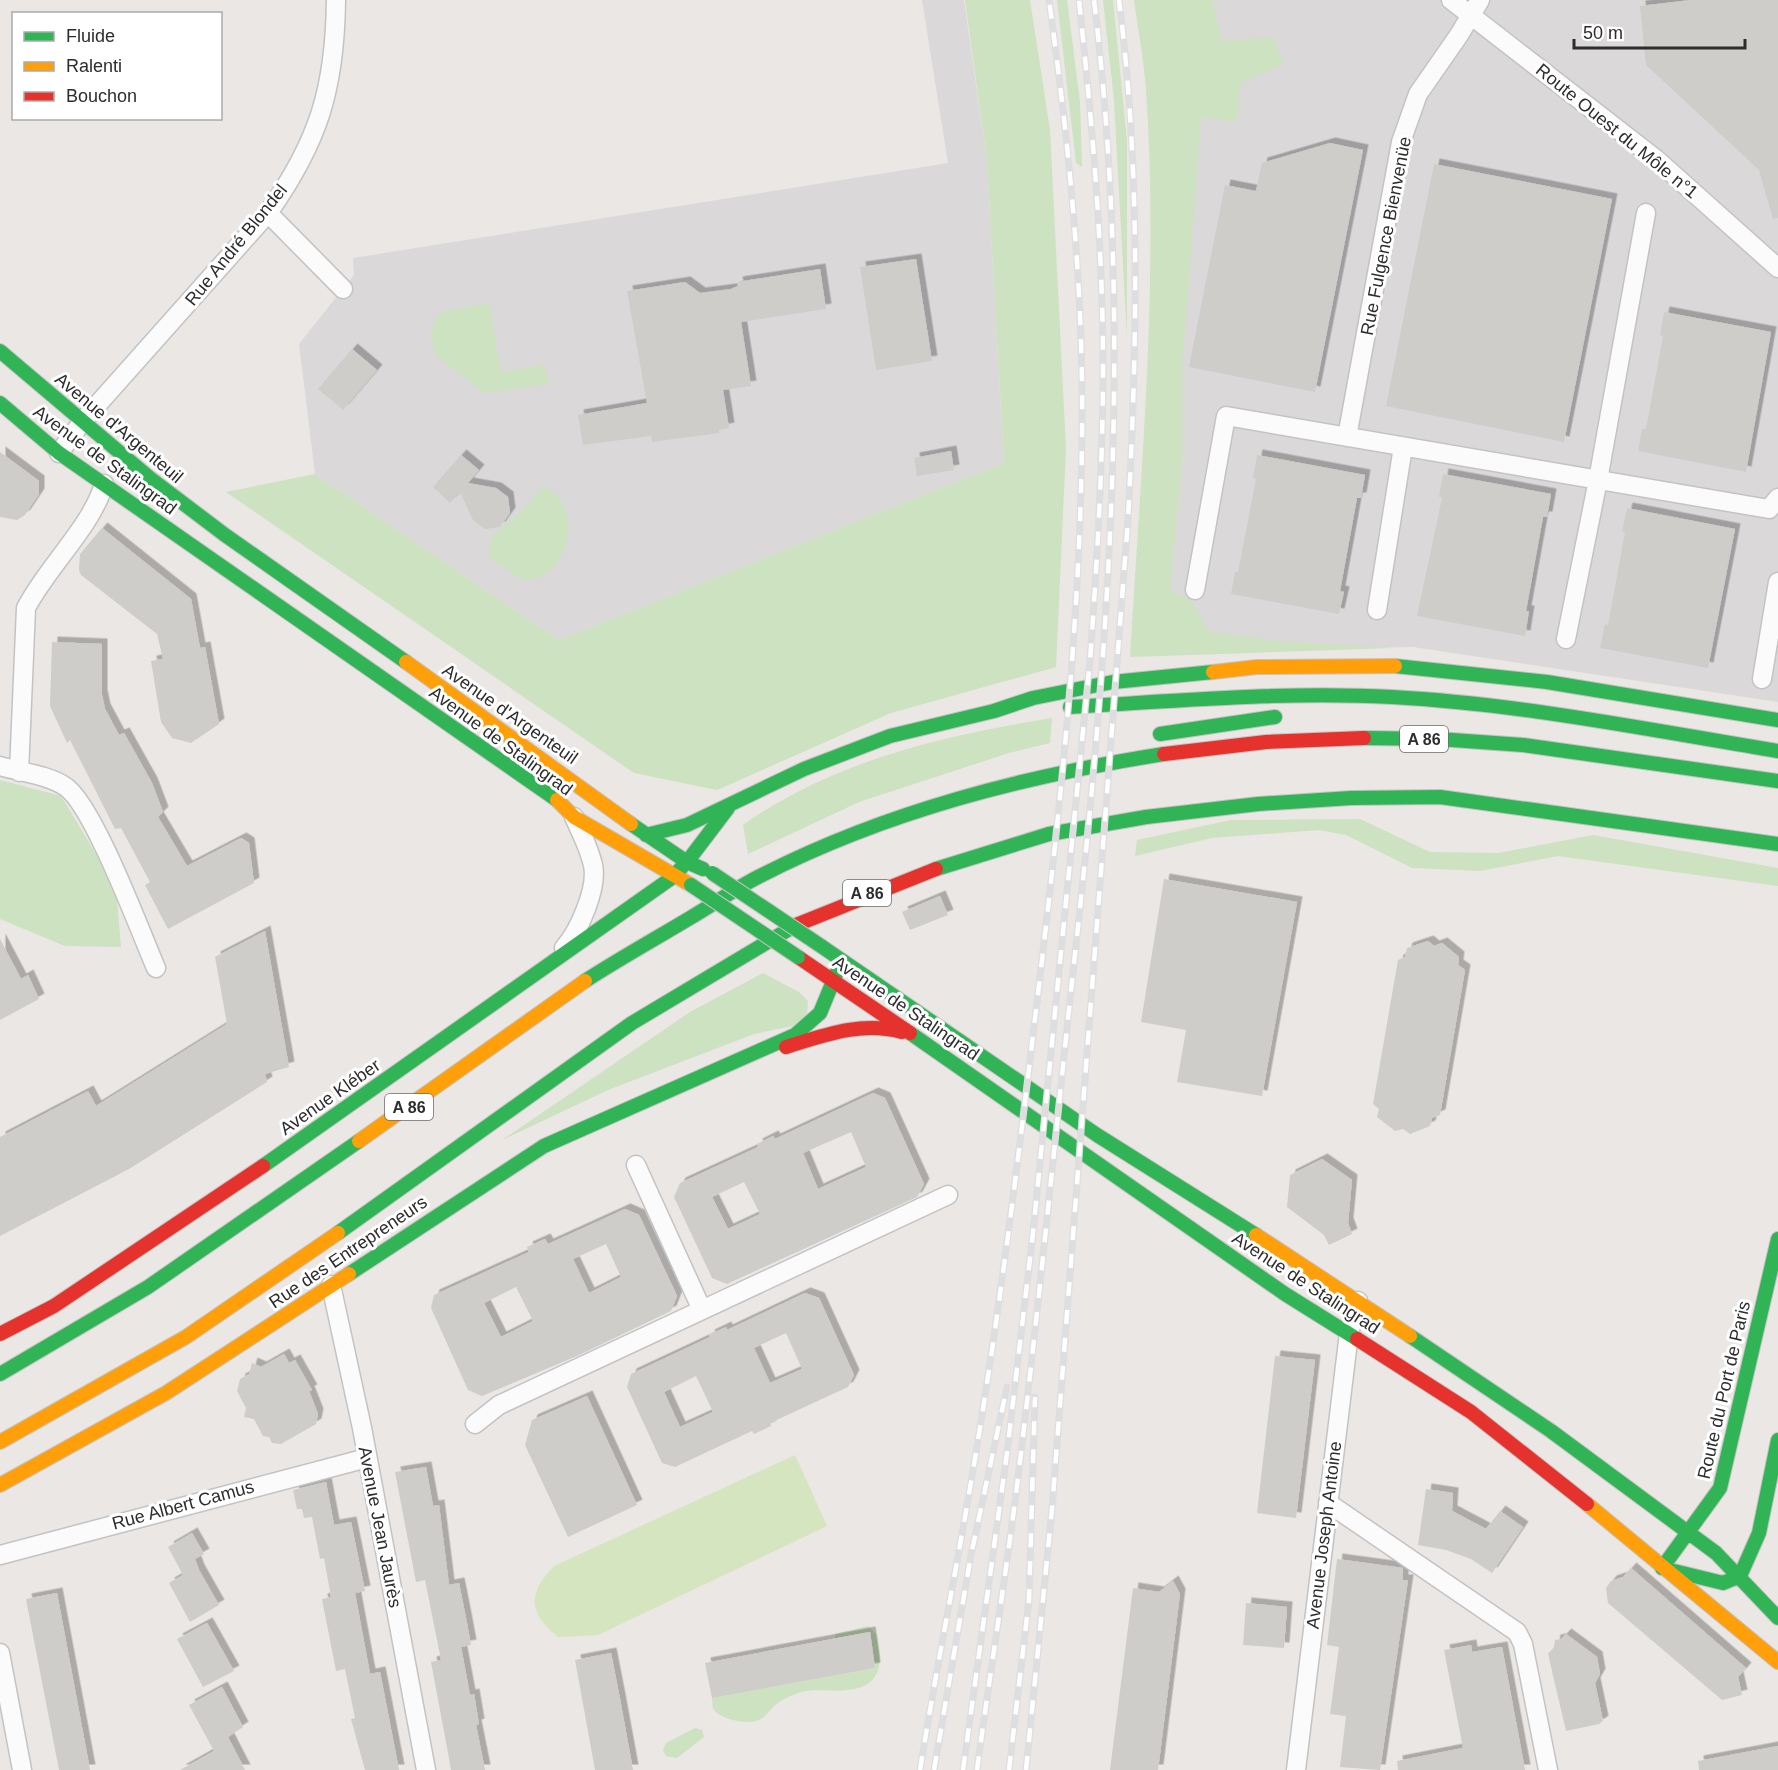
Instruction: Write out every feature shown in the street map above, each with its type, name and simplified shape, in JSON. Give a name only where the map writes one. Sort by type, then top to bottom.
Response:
[{"type":"main road","name":"Avenue d'Argenteuil","points":[[0,351],[82,422],[225,535],[565,774],[646,835],[687,862],[712,873],[1019,1080]]},
{"type":"main road","name":"Avenue de Stalingrad","points":[[0,403],[59,453],[550,793],[574,817],[673,877],[691,885],[923,1041],[1285,1294],[1349,1333],[1497,1432],[1605,1518],[1662,1568],[1778,1662]]},
{"type":"main road","points":[[646,835],[687,825],[804,769],[890,736],[994,711],[1033,698],[1113,682],[1257,667],[1401,666],[1548,682],[1778,720]]},
{"type":"main road","points":[[994,711],[1300,695],[1392,697],[1549,714],[1778,751]]},
{"type":"main road","points":[[1374,711],[1549,714]]},
{"type":"main road","points":[[1151,736],[1224,723],[1288,716]]},
{"type":"main road","name":"A 86","points":[[0,1374],[59,1343],[245,1225],[572,990],[762,875],[856,834],[976,792],[1070,769],[1256,743],[1345,738],[1439,739],[1521,745],[1778,781]]},
{"type":"main road","points":[[1070,769],[1110,749]]},
{"type":"main road","name":"A 86","points":[[0,1442],[90,1394],[186,1337],[280,1275],[515,1104],[632,1023],[738,958],[806,919],[958,860],[1048,834],[1146,817],[1258,804],[1351,798],[1440,797],[1778,843]]},
{"type":"main road","name":"Avenue Kléber","points":[[0,1334],[54,1306],[212,1202],[673,877],[729,806]]},
{"type":"main road","name":"Rue des Entrepreneurs","points":[[0,1485],[166,1393],[544,1146],[795,1035],[820,1013],[841,961]]},
{"type":"main road","name":"Rue des Entrepreneurs","points":[[725,1065],[844,1030],[887,1027],[923,1041]]},
{"type":"main road","name":"Avenue de Stalingrad","points":[[1019,1080],[1106,1141],[1358,1301],[1551,1431],[1688,1533],[1740,1576],[1778,1618]]},
{"type":"main road","name":"Route du Port de Paris","points":[[1662,1568],[1720,1488],[1778,1239]]},
{"type":"main road","points":[[1662,1568],[1720,1583],[1740,1576],[1758,1533],[1778,1440]]},
{"type":"street","name":"Rue André Blondel","points":[[59,453],[82,422],[267,213],[305,154],[329,90],[336,49],[336,0]]},
{"type":"street","name":"Route Ouest du Môle n°1","points":[[1451,0],[1475,7],[1656,159],[1778,268]]},
{"type":"street","name":"Rue Fulgence Bienvenüe","points":[[1347,437],[1401,142],[1418,94],[1460,35],[1475,7]]},
{"type":"street","points":[[267,213],[343,289]]},
{"type":"street","points":[[1566,639],[1598,480],[1646,213]]},
{"type":"street","points":[[1195,590],[1226,416],[1775,510]]},
{"type":"street","points":[[1377,610],[1403,447]]},
{"type":"street","points":[[19,772],[26,608],[38,585],[99,502],[104,484]]},
{"type":"street","points":[[1762,679],[1778,582]]},
{"type":"street","points":[[0,766],[58,782],[75,795],[125,893],[156,968]]},
{"type":"street","points":[[553,961],[575,935],[594,875],[588,849],[574,817]]},
{"type":"street","points":[[636,1165],[702,1310]]},
{"type":"street","points":[[475,1424],[499,1405],[948,1195]]},
{"type":"street","name":"Avenue Jean Jaurès","points":[[331,1285],[367,1458],[426,1770]]},
{"type":"street","name":"Avenue Joseph Antoine","points":[[1296,1770],[1349,1333],[1358,1301]]},
{"type":"street","name":"Rue Albert Camus","points":[[0,1555],[367,1458]]},
{"type":"street","points":[[1328,1503],[1517,1632],[1523,1644],[1548,1770]]},
{"type":"street","points":[[0,1653],[22,1770]]},
{"type":"shaded area","points":[[922,0],[964,0],[987,161],[1004,463],[559,640],[315,474],[299,344],[354,275],[353,258],[948,163]]},
{"type":"shaded area","points":[[1162,0],[1778,0],[1778,702],[1413,647],[1163,652],[1183,455],[1181,130]]},
{"type":"green space","points":[[965,0],[1030,0],[1050,130],[1066,449],[1056,667],[891,713],[717,790],[634,773],[226,492],[315,474],[559,640],[1004,463],[987,161]]},
{"type":"green space","points":[[1057,0],[1067,0],[1080,102],[1082,167],[1076,163]]},
{"type":"green space","points":[[1103,0],[1113,0],[1127,141],[1127,338],[1114,100]]},
{"type":"green space","points":[[1134,0],[1213,0],[1221,41],[1272,37],[1284,64],[1241,83],[1236,122],[1201,117],[1183,361],[1183,455],[1170,590],[1193,601],[1208,631],[1268,640],[1393,648],[1130,657],[1147,374],[1151,232],[1146,90]]},
{"type":"green space","points":[[489,303],[501,372],[544,365],[549,384],[484,393],[436,356],[430,336],[435,319],[443,311]]},
{"type":"green space","points":[[544,486],[561,501],[566,513],[567,539],[557,564],[548,573],[536,579],[522,580],[488,557],[492,536],[521,511]]},
{"type":"green space","points":[[1052,718],[1050,743],[1009,753],[859,802],[748,854],[743,825],[814,784],[891,754],[931,742]]},
{"type":"green space","points":[[0,780],[61,796],[116,887],[121,947],[65,946],[0,919]]},
{"type":"green space","points":[[1360,819],[1430,852],[1499,853],[1593,835],[1778,868],[1778,886],[1558,856],[1480,871],[1412,868],[1346,835],[1319,830],[1212,838],[1135,856],[1137,840],[1231,820]]},
{"type":"green space","points":[[763,973],[799,992],[808,1001],[807,1015],[793,1026],[754,1034],[608,1090],[502,1140],[690,1012]]},
{"type":"green space","points":[[795,1455],[827,1526],[598,1635],[558,1637],[541,1620],[536,1611],[535,1594],[545,1576],[554,1566]]},
{"type":"green space","points":[[868,1626],[877,1635],[880,1654],[877,1673],[869,1683],[853,1689],[801,1692],[779,1702],[756,1721],[733,1720],[721,1716],[713,1709],[712,1698],[875,1668],[870,1632],[835,1638],[835,1634]]},
{"type":"green space","points":[[695,1728],[702,1730],[704,1737],[677,1758],[666,1756],[663,1750],[666,1743]]},
{"type":"building","points":[[1691,0],[1778,0],[1778,218],[1773,219],[1759,170],[1646,65],[1640,6]]},
{"type":"building","points":[[1330,143],[1363,150],[1315,392],[1189,367],[1225,185],[1256,191],[1262,163]]},
{"type":"building","points":[[1434,164],[1612,199],[1564,442],[1386,406]]},
{"type":"building","points":[[916,259],[932,361],[876,370],[860,267]]},
{"type":"building","points":[[820,269],[826,309],[741,322],[751,386],[723,390],[729,428],[719,430],[719,433],[652,442],[651,436],[583,445],[578,415],[647,403],[627,291],[685,282],[700,293],[731,289],[738,286],[737,282]]},
{"type":"building","points":[[1664,312],[1771,332],[1746,472],[1638,451],[1642,429],[1646,429],[1663,336],[1660,335]]},
{"type":"building","points":[[352,349],[377,370],[343,410],[318,389]]},
{"type":"building","points":[[951,451],[954,470],[917,476],[914,458]]},
{"type":"building","points":[[0,452],[39,481],[39,494],[25,515],[17,520],[0,517]]},
{"type":"building","points":[[461,455],[479,470],[468,483],[496,488],[508,497],[510,513],[500,527],[486,529],[473,520],[460,492],[450,503],[433,487]]},
{"type":"building","points":[[1257,455],[1365,475],[1361,498],[1357,498],[1340,591],[1344,592],[1339,614],[1231,594],[1235,572],[1238,572],[1256,479],[1253,478]]},
{"type":"building","points":[[1443,474],[1551,494],[1547,517],[1543,517],[1526,611],[1529,611],[1525,636],[1417,616],[1442,498],[1439,497]]},
{"type":"building","points":[[1627,508],[1735,529],[1708,668],[1600,648],[1605,624],[1608,625],[1625,532],[1622,532]]},
{"type":"building","points":[[102,528],[191,599],[200,648],[205,647],[219,724],[191,743],[172,738],[161,722],[151,661],[163,659],[157,634],[81,575],[80,554]]},
{"type":"building","points":[[52,642],[102,644],[102,695],[105,709],[119,735],[124,733],[152,783],[163,812],[158,817],[187,866],[241,838],[249,843],[254,883],[168,929],[145,885],[150,882],[121,828],[115,829],[70,740],[67,743],[50,706]]},
{"type":"building","points":[[1164,879],[1297,902],[1262,1096],[1177,1082],[1186,1030],[1141,1022]]},
{"type":"building","points":[[940,896],[948,915],[910,930],[902,912]]},
{"type":"building","points":[[265,931],[289,1067],[265,1074],[267,1082],[129,1169],[0,1236],[0,1137],[88,1091],[96,1106],[227,1024],[215,957]]},
{"type":"building","points":[[0,939],[21,979],[28,975],[39,999],[0,1020]]},
{"type":"building","points":[[1428,941],[1434,946],[1442,943],[1459,957],[1458,965],[1465,970],[1440,1115],[1432,1118],[1430,1126],[1410,1134],[1403,1129],[1395,1131],[1377,1117],[1379,1109],[1373,1104],[1398,960],[1405,957],[1407,948]]},
{"type":"building","points":[[873,1093],[885,1098],[924,1184],[917,1197],[727,1284],[712,1278],[674,1197],[680,1183],[758,1147],[757,1144],[773,1136],[775,1139]],"holes":[[[851,1132],[866,1167],[818,1189],[803,1153]],[[744,1182],[760,1214],[728,1229],[712,1197]]]},
{"type":"building","points":[[1322,1159],[1352,1180],[1348,1223],[1352,1234],[1329,1245],[1324,1235],[1287,1207],[1290,1175]]},
{"type":"building","points":[[625,1209],[639,1215],[677,1296],[671,1311],[577,1356],[482,1396],[468,1390],[431,1308],[434,1295],[529,1252],[527,1247],[545,1239],[548,1244]],"holes":[[[606,1244],[621,1277],[589,1293],[573,1259]],[[516,1287],[533,1321],[501,1337],[484,1303]]]},
{"type":"building","points":[[805,1293],[819,1298],[854,1375],[848,1387],[770,1423],[771,1426],[754,1434],[752,1431],[675,1467],[662,1463],[627,1387],[631,1374],[710,1337],[709,1335],[726,1327],[727,1330]],"holes":[[[786,1333],[802,1369],[770,1383],[754,1348]],[[696,1376],[713,1412],[680,1427],[664,1392]]]},
{"type":"building","points":[[284,1354],[289,1363],[295,1360],[312,1390],[309,1391],[318,1414],[316,1424],[281,1444],[272,1443],[269,1437],[263,1436],[254,1419],[244,1417],[246,1408],[237,1391],[240,1379],[249,1374],[252,1363],[261,1367]]},
{"type":"building","points":[[1275,1356],[1315,1360],[1296,1518],[1257,1513]]},
{"type":"building","points":[[587,1396],[637,1505],[568,1537],[525,1445],[532,1420]]},
{"type":"building","points":[[426,1467],[433,1506],[439,1505],[449,1585],[459,1583],[466,1618],[471,1645],[461,1647],[470,1695],[474,1694],[479,1724],[476,1725],[485,1770],[451,1770],[431,1662],[441,1660],[425,1580],[416,1582],[395,1472]]},
{"type":"building","points":[[326,1482],[334,1525],[351,1522],[365,1591],[355,1593],[370,1674],[380,1672],[399,1770],[365,1770],[351,1719],[355,1718],[345,1669],[336,1671],[322,1599],[331,1597],[324,1558],[320,1559],[312,1517],[304,1518],[302,1509],[297,1509],[293,1490]]},
{"type":"building","points":[[1426,1489],[1453,1493],[1452,1511],[1486,1529],[1500,1511],[1523,1527],[1492,1573],[1471,1559],[1446,1550],[1418,1545]]},
{"type":"building","points":[[192,1533],[204,1554],[195,1559],[199,1570],[219,1605],[190,1622],[169,1583],[183,1575],[168,1547]]},
{"type":"building","points":[[1337,1559],[1403,1568],[1403,1580],[1408,1580],[1380,1770],[1340,1767],[1346,1716],[1330,1714],[1339,1647],[1327,1645]]},
{"type":"building","points":[[1631,1568],[1746,1668],[1738,1677],[1742,1695],[1722,1700],[1608,1603],[1606,1588],[1611,1581],[1623,1577]]},
{"type":"building","points":[[1173,1581],[1180,1594],[1158,1770],[1110,1770],[1133,1588],[1159,1592]]},
{"type":"building","points":[[57,1593],[90,1770],[59,1770],[26,1599]]},
{"type":"building","points":[[1246,1603],[1287,1607],[1284,1648],[1243,1645]]},
{"type":"building","points":[[207,1623],[234,1671],[203,1687],[177,1639]]},
{"type":"building","points":[[870,1632],[875,1668],[712,1698],[705,1663]]},
{"type":"building","points":[[1566,1634],[1597,1657],[1600,1674],[1595,1683],[1603,1721],[1599,1724],[1566,1731],[1548,1654],[1554,1647],[1555,1640],[1561,1639]]},
{"type":"building","points":[[1471,1645],[1472,1652],[1502,1647],[1525,1770],[1398,1770],[1397,1761],[1463,1748],[1444,1650]]},
{"type":"building","points":[[611,1653],[633,1770],[595,1770],[575,1660]]},
{"type":"building","points":[[222,1687],[243,1727],[228,1737],[245,1770],[180,1770],[214,1751],[189,1705]]},
{"type":"building","points":[[1778,1746],[1778,1770],[1699,1770],[1698,1761]]},
{"type":"railway","points":[[920,1770],[964,1523],[1004,1262],[1050,886],[1072,662],[1080,512],[1082,382],[1074,218],[1049,0]]},
{"type":"railway","points":[[963,1770],[1007,1453],[1033,1233],[1090,661],[1095,588],[1102,440],[1103,321],[1096,183],[1079,0]]},
{"type":"railway","points":[[977,1770],[1013,1514],[1034,1342],[1089,819],[1107,585],[1114,351],[1112,234],[1106,117],[1094,0]]},
{"type":"railway","points":[[1026,1770],[1052,1509],[1128,520],[1135,325],[1134,195],[1131,130],[1119,0]]},
{"type":"railway","points":[[934,1770],[971,1555],[1007,1387]]},
{"type":"railway","points":[[1009,1770],[1029,1600],[1035,1397]]},
{"type":"traffic: fast","points":[[0,351],[151,479],[225,535],[406,662]]},
{"type":"traffic: fast","points":[[0,403],[59,453],[557,800]]},
{"type":"traffic: fast","points":[[1395,666],[1547,682],[1778,720]]},
{"type":"traffic: fast","points":[[646,835],[687,825],[804,769],[890,736],[994,711],[1033,698],[1113,682],[1213,672]]},
{"type":"traffic: fast","points":[[1070,707],[1312,695],[1441,700],[1538,712],[1778,751]]},
{"type":"traffic: fast","points":[[1160,734],[1275,717]]},
{"type":"traffic: fast","points":[[1364,738],[1438,739],[1523,745],[1778,781]]},
{"type":"traffic: fast","points":[[585,981],[751,881],[808,853],[857,833],[957,799],[1009,785],[1164,754]]},
{"type":"traffic: fast","points":[[936,869],[1049,834],[1146,817],[1258,804],[1351,798],[1440,797],[1778,844]]},
{"type":"traffic: fast","points":[[687,862],[728,808]]},
{"type":"traffic: fast","points":[[631,824],[687,862],[703,869]]},
{"type":"traffic: fast","points":[[263,1166],[673,877],[682,867]]},
{"type":"traffic: fast","points":[[712,873],[821,946]]},
{"type":"traffic: fast","points":[[691,885],[798,957]]},
{"type":"traffic: fast","points":[[338,1233],[632,1023],[796,925]]},
{"type":"traffic: fast","points":[[821,946],[1097,1135],[1256,1235]]},
{"type":"traffic: fast","points":[[349,1274],[544,1146],[795,1035],[820,1013],[839,967]]},
{"type":"traffic: fast","points":[[910,1033],[1285,1294],[1357,1339]]},
{"type":"traffic: fast","points":[[0,1374],[148,1287],[359,1141]]},
{"type":"traffic: fast","points":[[1662,1568],[1720,1488],[1778,1239]]},
{"type":"traffic: fast","points":[[1410,1336],[1551,1431],[1716,1553],[1778,1618]]},
{"type":"traffic: fast","points":[[1740,1576],[1759,1533],[1778,1440]]},
{"type":"traffic: fast","points":[[1674,1571],[1723,1583],[1740,1576]]},
{"type":"traffic: slow","points":[[406,662],[631,824]]},
{"type":"traffic: slow","points":[[1213,672],[1257,667],[1395,666]]},
{"type":"traffic: slow","points":[[557,800],[574,817],[691,885]]},
{"type":"traffic: slow","points":[[359,1141],[585,981]]},
{"type":"traffic: slow","points":[[0,1442],[186,1337],[338,1233]]},
{"type":"traffic: slow","points":[[1256,1235],[1410,1336]]},
{"type":"traffic: slow","points":[[0,1485],[166,1393],[349,1274]]},
{"type":"traffic: slow","points":[[1587,1504],[1778,1662]]},
{"type":"traffic: jam","points":[[1164,754],[1266,742],[1364,738]]},
{"type":"traffic: jam","points":[[796,925],[936,869]]},
{"type":"traffic: jam","points":[[798,957],[910,1033]]},
{"type":"traffic: jam","points":[[786,1047],[829,1034],[858,1029],[887,1029],[902,1032]]},
{"type":"traffic: jam","points":[[0,1334],[54,1306],[263,1166]]},
{"type":"traffic: jam","points":[[1357,1339],[1471,1412],[1587,1504]]}]
